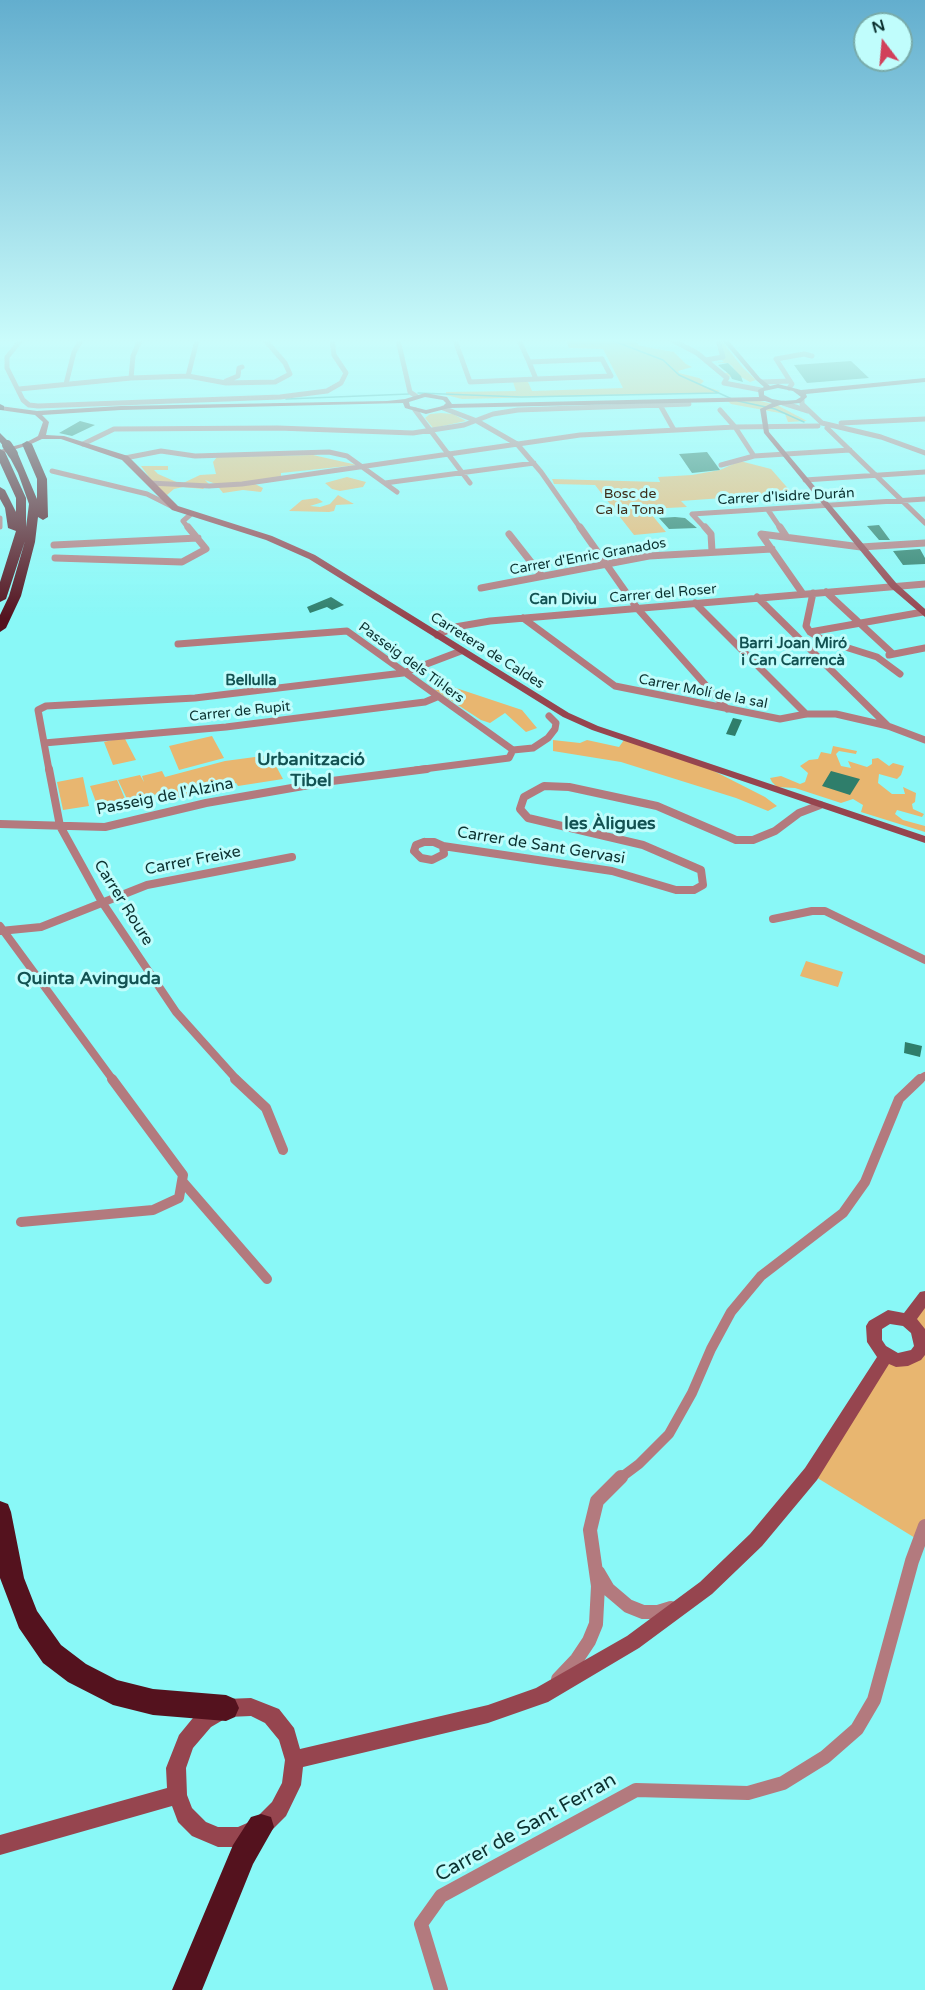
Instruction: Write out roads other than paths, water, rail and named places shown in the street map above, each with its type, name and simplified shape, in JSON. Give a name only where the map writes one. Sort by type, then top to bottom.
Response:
[{"type":"highway","points":[[0,628],[32,562],[44,506],[42,479],[27,444]]},
{"type":"highway","points":[[4,449],[23,473],[34,504],[30,542],[15,596]]},
{"type":"highway","points":[[1,596],[21,536],[21,498],[4,449]]},
{"type":"highway","points":[[1,495],[10,508],[13,531],[12,554],[1,596]]},
{"type":"highway","points":[[0,1512],[12,1578],[28,1619],[52,1654],[77,1673],[113,1692],[153,1702],[226,1708]]},
{"type":"highway","points":[[187,1990],[243,1855],[261,1827]]},
{"type":"street","points":[[4,449],[27,444],[41,433]]},
{"type":"street","name":"Carretera de Caldes","points":[[50,433],[125,458],[175,508],[269,538],[312,557],[536,698],[577,720],[925,840]]},
{"type":"street","points":[[83,444],[106,433]]},
{"type":"street","points":[[372,433],[414,433]]},
{"type":"street","points":[[431,433],[470,483]]},
{"type":"street","points":[[498,433],[517,444],[534,464],[637,608],[727,710]]},
{"type":"street","points":[[147,494],[153,487],[242,483],[580,435],[620,433]]},
{"type":"street","points":[[739,433],[754,456]]},
{"type":"street","points":[[768,433],[894,586],[924,613]]},
{"type":"street","points":[[835,433],[925,523]]},
{"type":"street","points":[[861,433],[881,437],[925,453]]},
{"type":"street","points":[[721,465],[754,456],[850,450]]},
{"type":"street","points":[[125,458],[161,451],[195,456],[329,452],[347,456],[397,492]]},
{"type":"street","points":[[385,483],[534,464]]},
{"type":"street","points":[[52,471],[147,494],[175,508]]},
{"type":"street","points":[[805,480],[925,472]]},
{"type":"street","points":[[121,489],[129,490],[142,486],[143,476]]},
{"type":"street","name":"Carrer d'Isidre Durán","points":[[712,551],[711,534],[692,514],[925,499]]},
{"type":"street","points":[[768,510],[786,536]]},
{"type":"street","points":[[55,558],[182,562],[206,549],[183,520],[191,514]]},
{"type":"street","points":[[0,518],[0,527]]},
{"type":"street","points":[[509,534],[542,576]]},
{"type":"street","points":[[803,594],[762,534],[861,547],[925,543]]},
{"type":"street","points":[[54,545],[198,538]]},
{"type":"street","name":"Carrer d'Enric Granados","points":[[481,588],[649,556],[772,549]]},
{"type":"street","name":"Carrer del Roser","points":[[436,635],[464,625],[523,618],[925,584]]},
{"type":"street","points":[[826,592],[893,654]]},
{"type":"street","points":[[813,593],[806,626],[810,632],[823,640],[877,657],[900,674]]},
{"type":"street","points":[[758,597],[888,726]]},
{"type":"street","points":[[695,603],[806,714]]},
{"type":"street","points":[[810,632],[924,613]]},
{"type":"street","name":"Carrer Molí de la sal","points":[[523,618],[615,686],[780,719],[806,714],[836,714],[888,726],[925,740]]},
{"type":"street","name":"Passeig dels Til·lers","points":[[178,644],[347,631],[513,750]]},
{"type":"street","points":[[877,657],[925,648]]},
{"type":"street","points":[[403,673],[461,651]]},
{"type":"street","name":"Carrer Roure","points":[[282,1150],[266,1108],[239,1083],[176,1012],[102,902],[60,826],[38,710],[46,706],[195,698],[403,673]]},
{"type":"street","name":"Carrer de Rupit","points":[[44,743],[226,727],[425,702],[437,697]]},
{"type":"street","name":"Passeig de l'Alzina","points":[[0,824],[105,827],[206,803],[332,781],[509,758],[513,750],[533,748],[548,738],[555,729],[556,723],[549,716]]},
{"type":"street","name":"Carrer de Sant Gervasi","points":[[443,846],[612,871],[676,890],[694,891],[703,885],[701,870],[644,845],[528,818],[520,809],[524,797],[544,786],[569,787],[657,806],[736,840],[753,840],[775,831],[799,813],[820,805]]},
{"type":"street","name":"Carrer Freixe","points":[[2,929],[41,927],[147,885],[292,857]]},
{"type":"street","points":[[773,919],[812,911],[825,911],[925,960]]},
{"type":"street","points":[[2,929],[183,1175],[179,1198],[153,1210],[21,1222]]},
{"type":"street","points":[[541,1695],[577,1659],[589,1641],[596,1624],[599,1605],[597,1570],[591,1548],[590,1530],[597,1502],[614,1482],[639,1464],[669,1434],[692,1394],[711,1349],[731,1312],[761,1276],[843,1213],[865,1182],[899,1099],[919,1079],[925,1077]]},
{"type":"street","points":[[182,1181],[267,1278]]},
{"type":"street","points":[[908,1320],[925,1297]]},
{"type":"street","points":[[888,1317],[908,1320],[918,1330],[922,1347],[916,1355],[908,1359],[896,1360],[886,1355],[874,1342],[874,1326],[888,1317]]},
{"type":"street","points":[[294,1760],[488,1714],[541,1695],[605,1660],[706,1588],[756,1540],[811,1474],[886,1355]]},
{"type":"street","name":"Carrer de Sant Ferran","points":[[441,1990],[421,1924],[441,1896],[636,1790],[748,1792],[783,1783],[825,1757],[857,1729],[874,1700],[912,1561],[925,1526]]},
{"type":"street","points":[[597,1570],[608,1589],[628,1606],[643,1612],[658,1612],[684,1604]]},
{"type":"street","points":[[250,1707],[272,1716],[287,1735],[294,1760],[291,1785],[279,1809],[261,1827],[238,1837],[218,1837],[200,1829],[185,1815],[177,1796],[176,1768],[186,1742],[204,1720],[226,1708],[250,1707]]},
{"type":"street","points":[[0,1845],[177,1796]]},
{"type":"district","name":"Can Diviu","points":[[563,600]]},
{"type":"district","name":"Barri Joan Miró i Can Carrencà","points":[[793,652]]},
{"type":"district","name":"Bellulla","points":[[251,681]]},
{"type":"district","name":"Urbanització Tibel","points":[[311,770]]},
{"type":"district","name":"les Àligues","points":[[610,824]]},
{"type":"district","name":"Quinta Avinguda","points":[[89,979]]},
{"type":"park label","name":"Bosc de Ca la Tona","points":[[630,502]]}]
